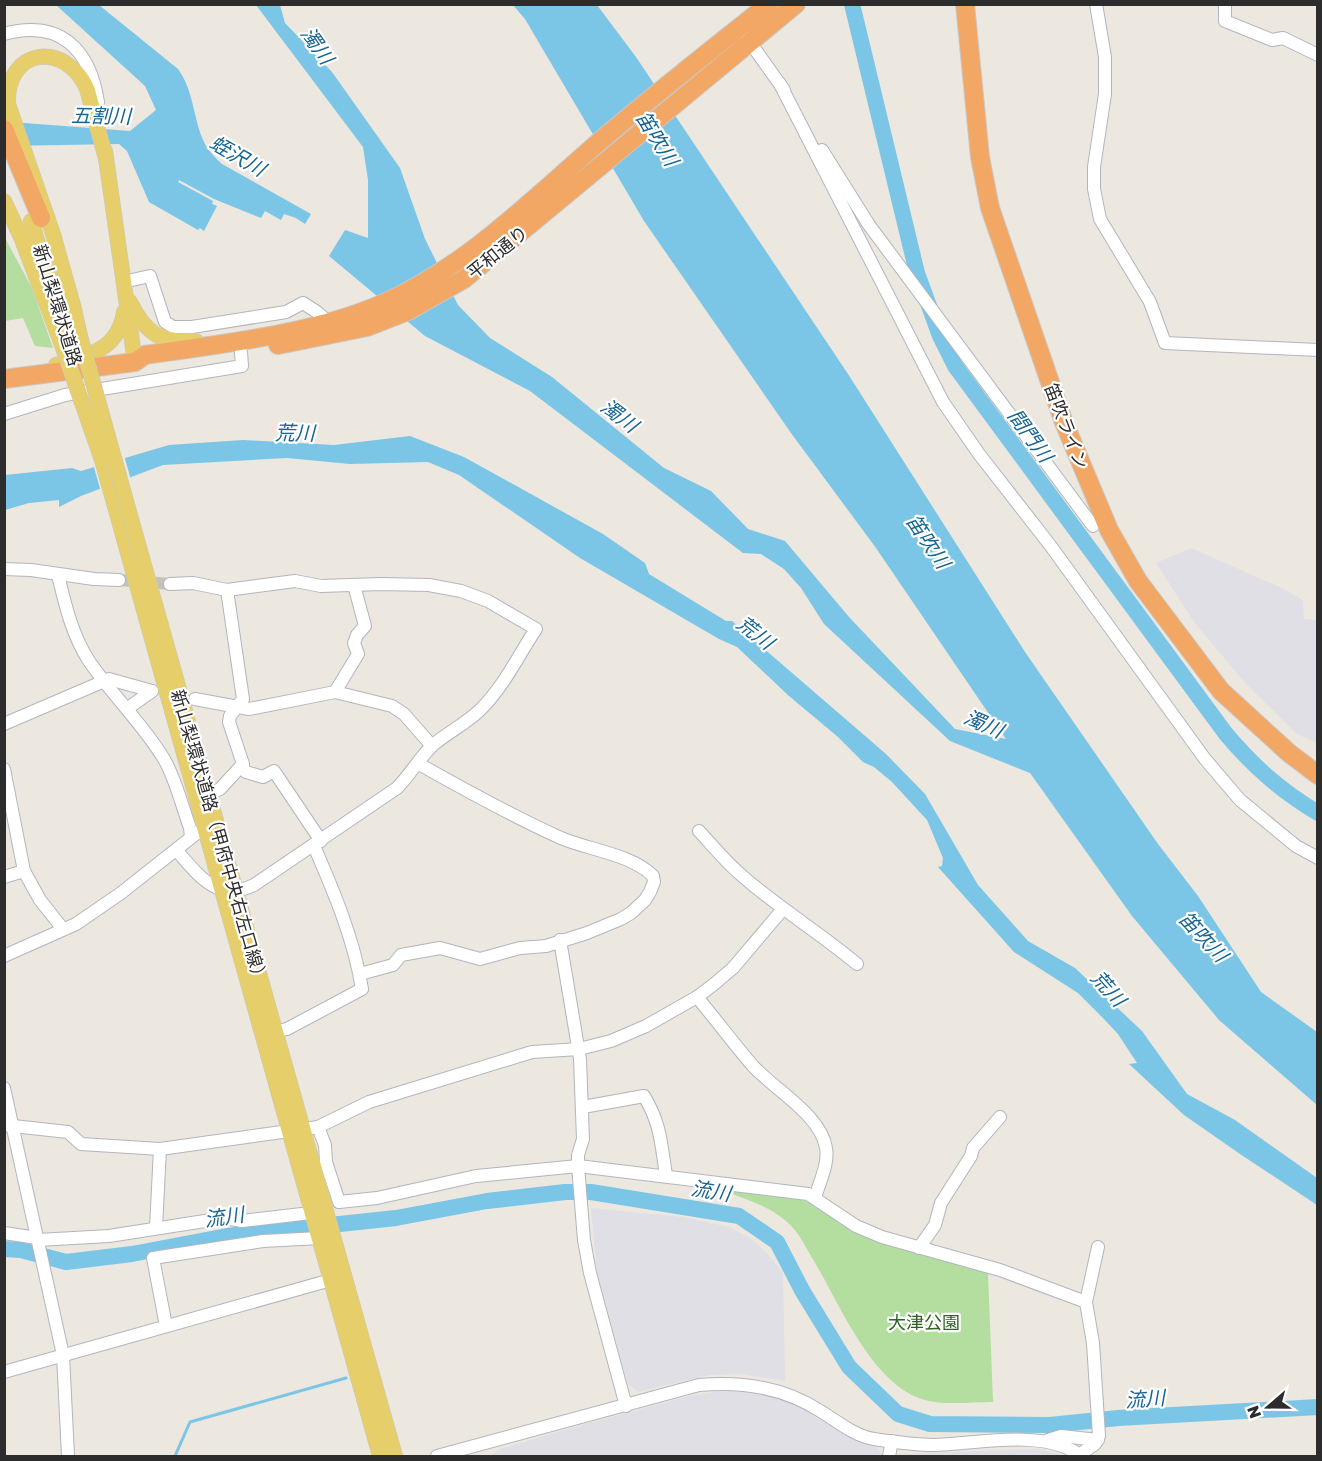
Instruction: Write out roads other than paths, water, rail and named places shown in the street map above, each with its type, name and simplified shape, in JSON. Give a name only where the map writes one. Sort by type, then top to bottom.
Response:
[{"type":"highway","name":"平和通り","points":[[740,38],[769,4]]},
{"type":"highway","name":"平和通り","points":[[10,379],[135,362],[147,366],[241,352],[367,327],[408,311],[471,274],[516,226],[624,120],[740,38],[796,4]]},
{"type":"highway","points":[[955,4],[973,95]]},
{"type":"highway","name":"笛吹ライン","points":[[965,4],[980,157],[988,199],[1063,420],[1109,530],[1121,555],[1138,581],[1221,691],[1289,753],[1317,775]]},
{"type":"highway","points":[[8,123],[13,154]]},
{"type":"highway","name":"新山梨環状道路","points":[[13,154],[36,220]]},
{"type":"highway","name":"平和通り","points":[[135,362],[145,355],[275,333],[346,317],[400,296],[516,226]]},
{"type":"main road","points":[[8,123],[8,93],[12,76],[28,61],[44,56],[51,57],[66,62],[78,73],[87,89],[98,120],[106,159],[135,362]]},
{"type":"main road","points":[[98,102],[98,120]]},
{"type":"main road","points":[[13,154],[56,243],[74,305],[71,342]]},
{"type":"main road","points":[[4,201],[71,342]]},
{"type":"main road","name":"新山梨環状道路（甲府中央右左口線）","points":[[36,220],[209,794],[229,890],[323,1234],[394,1456]]},
{"type":"main road","points":[[123,282],[131,304],[141,321],[152,333],[166,340],[196,341],[275,333]]},
{"type":"main road","points":[[10,379],[91,354],[111,342],[119,330],[124,314],[123,282]]},
{"type":"main road","name":"新山梨環状道路（甲府中央右左口線）","points":[[71,342],[102,460],[136,558],[205,829],[229,890],[274,1032],[296,1131]]},
{"type":"main road","name":"新山梨環状道路（甲府中央右左口線）","points":[[338,1278],[380,1456]]},
{"type":"street","points":[[1096,4],[1105,57],[1105,94],[1094,167],[1094,189],[1100,219],[1150,302],[1165,343],[1317,350]]},
{"type":"street","points":[[1225,4],[1225,21],[1272,40],[1283,38],[1317,54]]},
{"type":"street","points":[[4,34],[19,30],[42,30],[68,42],[88,64],[98,102]]},
{"type":"street","points":[[740,38],[780,84],[869,225],[1093,526]]},
{"type":"street","points":[[780,84],[943,402],[965,434],[1050,545],[1205,759],[1240,800],[1296,846],[1317,858]]},
{"type":"street","points":[[123,282],[150,276],[165,322],[173,327],[192,327],[286,312],[303,303],[328,322]]},
{"type":"street","points":[[4,414],[66,395],[242,366],[241,352]]},
{"type":"street","points":[[4,569],[119,580]]},
{"type":"street","points":[[58,575],[73,629],[88,659],[128,708],[168,767],[190,828],[190,837]]},
{"type":"street","points":[[171,584],[193,583],[227,590],[295,581],[321,586],[429,585],[461,591],[488,601],[536,629],[498,688],[481,709],[432,746],[397,788],[254,885],[229,890],[207,884],[176,850]]},
{"type":"street","points":[[336,692],[358,654],[354,643],[357,635],[365,626],[354,585]]},
{"type":"street","points":[[209,794],[220,789],[242,767],[243,762],[230,722],[230,716],[243,699],[227,590]]},
{"type":"street","points":[[4,724],[110,679],[152,691],[128,708]]},
{"type":"street","points":[[195,699],[249,709],[336,692],[392,706],[404,714],[432,746]]},
{"type":"street","points":[[360,974],[393,965],[401,955],[440,948],[480,959],[520,948],[546,946],[587,933],[630,913],[645,900],[654,882],[648,870],[607,852],[563,839],[507,813],[419,764]]},
{"type":"street","points":[[242,767],[246,772],[263,777],[274,771],[317,843],[340,906],[360,974],[362,989],[288,1029],[274,1032]]},
{"type":"street","points":[[4,769],[24,871],[30,886],[63,929]]},
{"type":"street","points":[[4,956],[76,924],[112,899],[190,837],[205,829]]},
{"type":"street","points":[[699,831],[739,874],[857,964]]},
{"type":"street","points":[[4,877],[24,871]]},
{"type":"street","points":[[8,1125],[68,1132],[81,1144],[160,1149],[318,1127],[369,1102],[532,1052],[579,1048],[611,1041],[630,1033],[698,997],[733,968],[783,909]]},
{"type":"street","points":[[560,940],[579,1048],[583,1107],[583,1139],[579,1166],[584,1240],[590,1273],[626,1406]]},
{"type":"street","points":[[698,997],[755,1067],[802,1109],[822,1135],[826,1148],[826,1160],[815,1198]]},
{"type":"street","points":[[4,1088],[8,1125],[38,1239],[63,1355],[68,1456]]},
{"type":"street","points":[[583,1107],[644,1096],[657,1120],[666,1175]]},
{"type":"street","points":[[919,1248],[935,1226],[941,1203],[971,1156],[973,1148],[1000,1117]]},
{"type":"street","points":[[318,1127],[325,1145],[326,1162],[339,1202],[377,1198],[476,1176],[579,1166],[808,1194],[856,1226],[882,1237],[1000,1270],[1086,1302]]},
{"type":"street","points":[[156,1228],[160,1149]]},
{"type":"street","points":[[4,1233],[38,1239],[109,1236],[224,1218],[242,1221],[319,1215]]},
{"type":"street","points":[[166,1326],[153,1258],[323,1234]]},
{"type":"street","points":[[1047,1441],[1072,1450],[1080,1456],[1099,1434],[1099,1405],[1093,1342],[1086,1302],[1098,1247]]},
{"type":"street","points":[[4,1372],[338,1278]]},
{"type":"street","points":[[437,1456],[699,1385],[737,1383],[785,1394],[811,1405],[871,1439],[934,1444],[1047,1441],[1061,1436],[1099,1434]]},
{"type":"street","points":[[889,1456],[892,1441]]},
{"type":"water","points":[[56,5],[99,5],[178,69],[187,86],[200,133],[210,151],[222,164],[311,214],[305,224],[284,214],[281,220],[265,211],[261,218],[214,199],[179,180],[178,182],[213,201],[212,204],[217,206],[204,231],[200,228],[198,230],[149,202],[127,151],[119,144],[5,146],[4,124],[24,123],[130,131],[156,110],[145,86]]},
{"type":"water","name":"笛吹川","points":[[256,5],[280,5],[285,23],[332,72],[400,168],[425,239],[458,305],[490,338],[552,377],[664,468],[711,491],[748,529],[785,541],[849,617],[955,729],[1006,739],[876,548],[791,433],[644,221],[525,19],[513,5],[597,5],[636,57],[848,374],[1025,652],[1158,844],[1198,896],[1261,992],[1317,1032],[1317,1105],[1219,1020],[1132,916],[1030,773],[950,741],[824,624],[801,588],[784,569],[761,554],[743,553],[530,391],[425,336],[329,256],[345,230],[368,238],[368,180],[363,147]]},
{"type":"water","points":[[410,436],[464,457],[603,534],[645,563],[649,574],[726,621],[732,621],[886,754],[925,794],[978,885],[1028,941],[1075,968],[1142,1031],[1187,1094],[1235,1120],[1317,1178],[1317,1205],[1184,1115],[1129,1064],[1137,1063],[1118,1034],[1103,1018],[1078,993],[1014,952],[938,867],[942,866],[943,858],[927,820],[892,782],[874,767],[863,762],[737,647],[719,639],[580,558],[459,475],[428,462],[350,464],[287,458],[163,465],[81,496],[59,507],[59,500],[29,503],[5,510],[5,475],[72,468],[81,471],[169,445],[243,440],[334,445]]},
{"type":"waterway","name":"間門川","points":[[852,4],[917,273],[940,336],[955,366],[1226,734],[1268,777],[1318,813]]},
{"type":"waterway","name":"流川","points":[[4,1249],[21,1250],[66,1262],[132,1254],[227,1236],[396,1218],[487,1201],[565,1192],[591,1192],[739,1216],[777,1242],[803,1292],[849,1367],[898,1414],[930,1424],[1050,1425],[1118,1418],[1318,1407]]},
{"type":"waterway","points":[[175,1456],[190,1422],[346,1378]]},
{"type":"tunnel","points":[[119,580],[170,584]]},
{"type":"water label","name":"濁川","points":[[318,45]]},
{"type":"water label","name":"五割川","points":[[101,115]]},
{"type":"water label","name":"蛭沢川","points":[[238,155]]},
{"type":"water label","name":"濁川","points":[[620,415]]},
{"type":"water label","name":"荒川","points":[[295,432]]},
{"type":"water label","name":"荒川","points":[[756,632]]},
{"type":"water label","name":"濁川","points":[[984,723]]},
{"type":"water label","name":"荒川","points":[[1109,988]]},
{"type":"park label","name":"大津公園","points":[[924,1322]]}]
